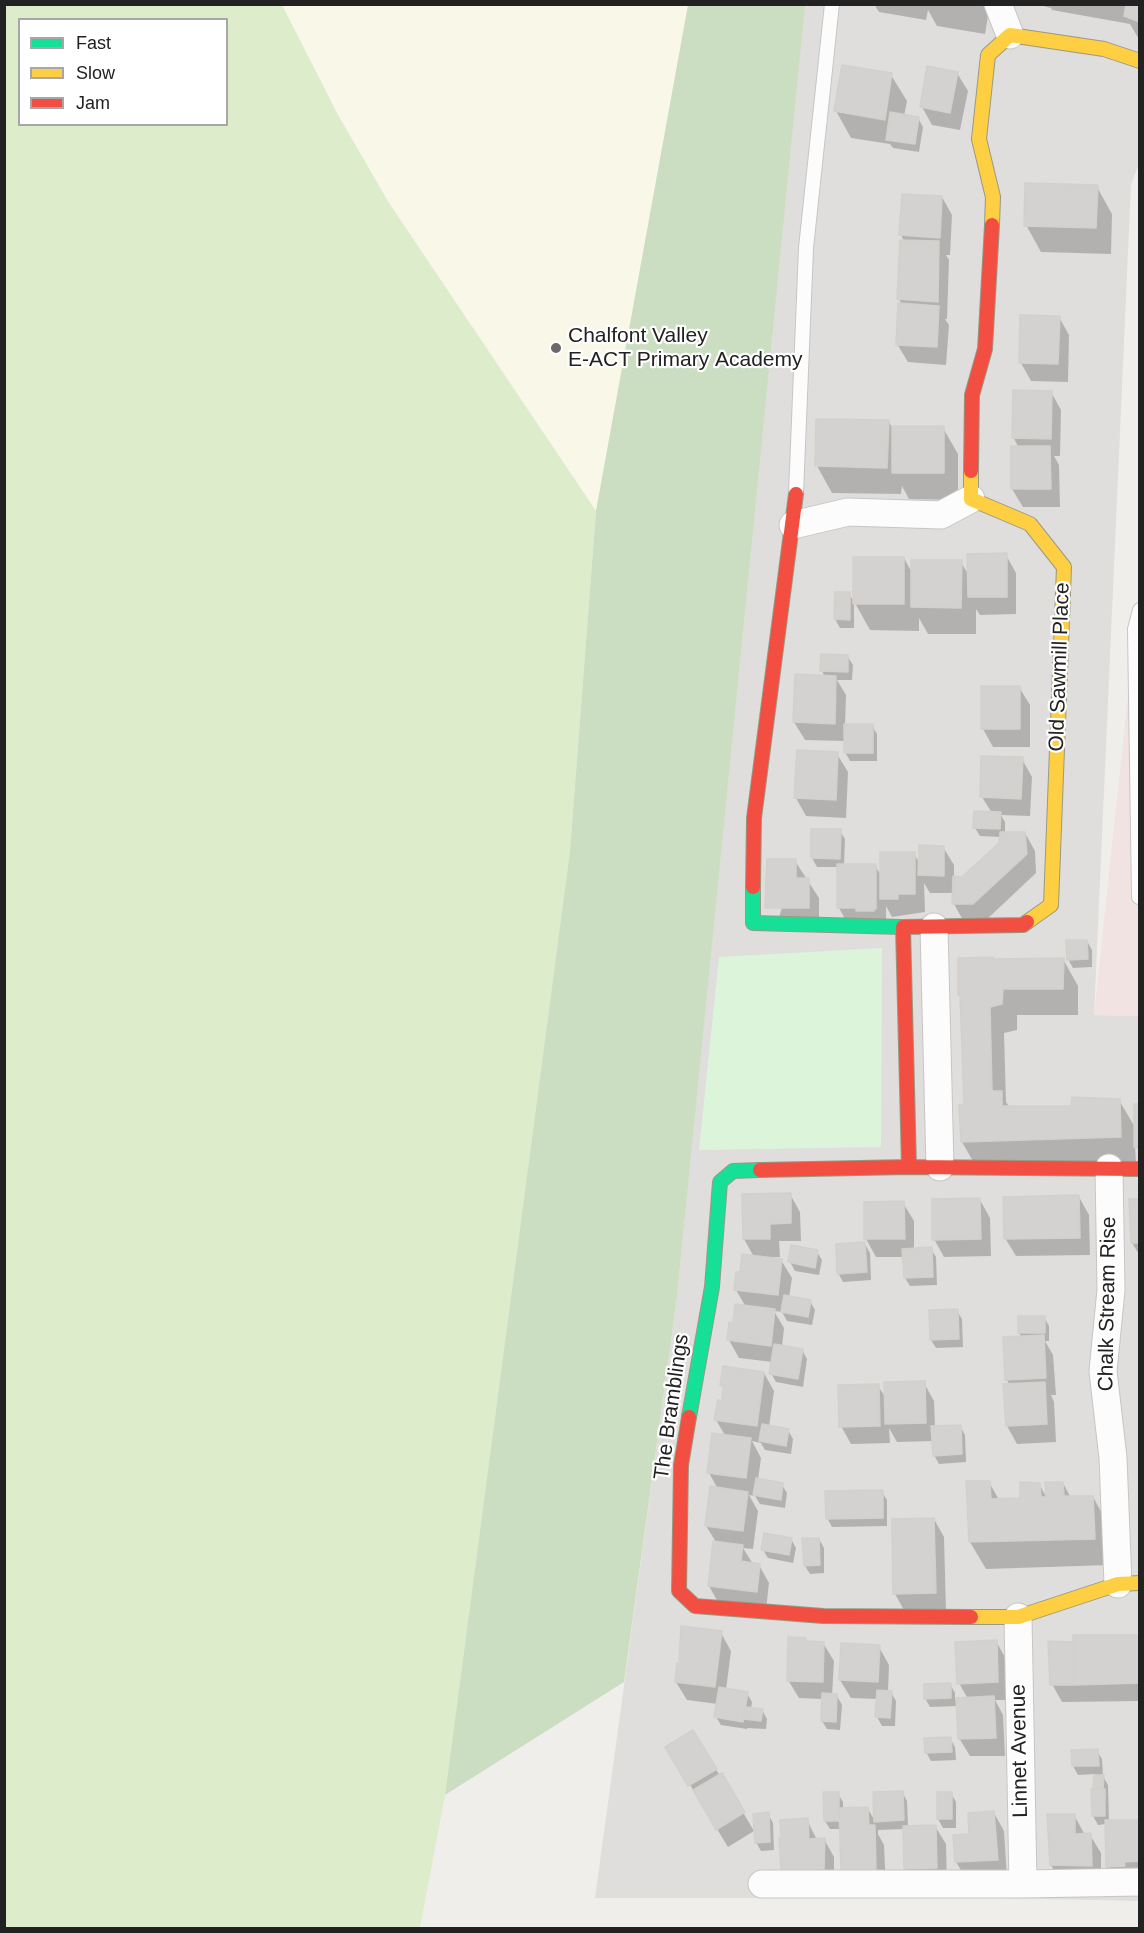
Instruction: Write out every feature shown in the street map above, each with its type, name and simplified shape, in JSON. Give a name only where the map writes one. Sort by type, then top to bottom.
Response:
[{"type":"street","points":[[998,4],[1010,35]]},
{"type":"street","points":[[1010,35],[1104,49],[1140,61]]},
{"type":"street","points":[[793,525],[848,512],[941,515],[971,499],[972,395],[985,349],[993,197],[979,139],[988,55],[1010,35]]},
{"type":"street","name":"Old Sawmill Place","points":[[796,494],[754,818],[753,923],[903,927],[1023,925],[1051,904],[1064,567],[1030,524],[971,499]]},
{"type":"street","points":[[903,927],[909,1167]]},
{"type":"street","points":[[934,927],[940,1167]]},
{"type":"street","name":"The Bramblings","points":[[1129,1584],[1018,1617],[823,1616],[695,1606],[679,1591],[681,1465],[712,1287],[720,1182],[733,1170],[909,1167],[1140,1168]]},
{"type":"street","name":"Chalk Stream Rise","points":[[1109,1168],[1111,1290],[1103,1371],[1129,1584]]},
{"type":"street","name":"Linnet Avenue","points":[[1018,1617],[1023,1884]]},
{"type":"street","points":[[762,1884],[1140,1882]]},
{"type":"lane","points":[[796,494],[806,248],[831,4]]},
{"type":"lane","points":[[1139,897],[1135,629],[1140,610]]},
{"type":"shaded area","name":"Chalfont Valley E-ACT Primary Academy","points":[[282,5],[688,5],[596,511],[389,203],[338,115]]},
{"type":"shaded area","points":[[801,5],[1139,5],[1140,161],[1131,185],[1094,1015],[1139,1016],[1139,1901],[996,1898],[595,1898],[677,1297]]},
{"type":"shaded area","points":[[1139,591],[1139,1016],[1094,1015]]},
{"type":"green space","points":[[5,5],[282,5],[338,115],[389,203],[596,511],[570,851],[445,1795],[420,1928],[5,1928]]},
{"type":"green space","points":[[688,5],[805,5],[677,1297],[624,1682],[445,1795],[570,851],[596,511]]},
{"type":"green space","points":[[882,948],[881,1147],[699,1150],[719,957]]},
{"type":"building","points":[[1126,4],[1140,4],[1140,22],[1124,16]]},
{"type":"building","points":[[842,65],[892,73],[885,120],[834,111]]},
{"type":"building","points":[[927,66],[958,72],[950,113],[920,107]]},
{"type":"building","points":[[890,112],[919,117],[915,144],[886,140]]},
{"type":"building","points":[[1025,183],[1098,185],[1096,228],[1024,226]]},
{"type":"building","points":[[902,194],[942,196],[940,238],[899,235]]},
{"type":"building","points":[[900,240],[939,241],[938,302],[897,299]]},
{"type":"building","points":[[898,303],[939,306],[937,347],[896,345]]},
{"type":"building","points":[[1020,315],[1060,316],[1058,364],[1019,363]]},
{"type":"building","points":[[1013,390],[1052,391],[1051,439],[1012,438]]},
{"type":"building","points":[[816,419],[889,420],[887,468],[815,466]]},
{"type":"building","points":[[892,426],[944,426],[944,473],[892,473]]},
{"type":"building","points":[[1011,446],[1050,446],[1051,489],[1011,489]]},
{"type":"building","points":[[1007,553],[1007,597],[968,597],[967,554]]},
{"type":"building","points":[[853,557],[904,557],[904,604],[853,604]]},
{"type":"building","points":[[911,560],[962,560],[961,608],[911,607]]},
{"type":"building","points":[[835,592],[850,592],[850,620],[834,619]]},
{"type":"building","points":[[821,654],[848,655],[848,672],[820,671]]},
{"type":"building","points":[[795,674],[836,676],[835,724],[793,722]]},
{"type":"building","points":[[981,686],[1020,686],[1020,729],[981,729]]},
{"type":"building","points":[[844,724],[873,724],[873,753],[844,753]]},
{"type":"building","points":[[797,750],[838,752],[836,800],[794,798]]},
{"type":"building","points":[[981,756],[1023,757],[1021,799],[980,797]]},
{"type":"building","points":[[974,811],[1001,812],[1000,829],[973,828]]},
{"type":"building","points":[[811,829],[841,829],[840,859],[811,858]]},
{"type":"building","points":[[1000,832],[1025,832],[1027,854],[973,904],[952,904],[953,876],[962,877],[999,843]]},
{"type":"building","points":[[919,845],[944,846],[944,876],[918,875]]},
{"type":"building","points":[[880,852],[915,852],[915,894],[898,894],[898,899],[880,899]]},
{"type":"building","points":[[767,859],[796,859],[796,878],[809,878],[809,908],[765,908]]},
{"type":"building","points":[[837,864],[876,864],[876,909],[874,908],[874,911],[837,908]]},
{"type":"building","points":[[1066,940],[1087,940],[1088,959],[1067,960]]},
{"type":"building","points":[[994,957],[993,959],[1064,958],[1063,989],[1003,989],[1002,1004],[990,1007],[992,1091],[1002,1091],[1002,1106],[1071,1106],[1072,1097],[1120,1099],[1121,1137],[961,1142],[959,1105],[964,1104],[958,958]]},
{"type":"building","points":[[1134,1104],[1140,1104],[1140,1147],[1134,1147]]},
{"type":"building","points":[[791,1193],[791,1223],[770,1224],[770,1239],[743,1239],[742,1194]]},
{"type":"building","points":[[1079,1195],[1080,1238],[1004,1239],[1003,1197]]},
{"type":"building","points":[[980,1198],[981,1239],[932,1240],[932,1199]]},
{"type":"building","points":[[1129,1199],[1140,1199],[1140,1243],[1131,1243]]},
{"type":"building","points":[[904,1201],[905,1239],[864,1239],[864,1202]]},
{"type":"building","points":[[865,1242],[867,1272],[837,1274],[836,1244]]},
{"type":"building","points":[[791,1245],[818,1250],[815,1268],[788,1262]]},
{"type":"building","points":[[932,1247],[933,1277],[904,1278],[902,1249]]},
{"type":"building","points":[[742,1254],[782,1259],[778,1295],[734,1290],[736,1272],[740,1272]]},
{"type":"building","points":[[784,1295],[811,1300],[808,1317],[781,1312]]},
{"type":"building","points":[[735,1304],[775,1309],[771,1346],[727,1340],[729,1322],[733,1323]]},
{"type":"building","points":[[958,1309],[959,1339],[930,1340],[929,1310]]},
{"type":"building","points":[[1018,1316],[1045,1316],[1045,1333],[1018,1333]]},
{"type":"building","points":[[1044,1335],[1046,1378],[1005,1380],[1003,1337]]},
{"type":"building","points":[[774,1344],[803,1349],[798,1379],[769,1374]]},
{"type":"building","points":[[723,1366],[764,1372],[757,1426],[714,1420],[718,1400],[722,1401],[723,1386],[720,1385]]},
{"type":"building","points":[[925,1381],[926,1423],[885,1424],[884,1382]]},
{"type":"building","points":[[1045,1382],[1047,1424],[1006,1426],[1003,1384]]},
{"type":"building","points":[[879,1384],[880,1426],[839,1427],[838,1385]]},
{"type":"building","points":[[762,1424],[789,1429],[786,1446],[759,1441]]},
{"type":"building","points":[[961,1425],[962,1454],[933,1456],[931,1426]]},
{"type":"building","points":[[712,1433],[751,1438],[746,1478],[707,1473]]},
{"type":"building","points":[[756,1478],[783,1483],[781,1500],[753,1495]]},
{"type":"building","points":[[966,1481],[990,1481],[991,1499],[1020,1498],[1020,1482],[1040,1483],[1041,1497],[1046,1497],[1045,1482],[1063,1482],[1064,1496],[1093,1496],[1095,1539],[969,1542]]},
{"type":"building","points":[[710,1486],[748,1492],[743,1531],[705,1526]]},
{"type":"building","points":[[883,1490],[883,1518],[826,1519],[825,1491]]},
{"type":"building","points":[[934,1518],[936,1593],[893,1594],[892,1519]]},
{"type":"building","points":[[764,1533],[792,1538],[789,1555],[761,1550]]},
{"type":"building","points":[[802,1538],[819,1538],[820,1565],[804,1566]]},
{"type":"building","points":[[713,1541],[743,1545],[741,1561],[760,1564],[757,1592],[708,1586]]},
{"type":"building","points":[[681,1626],[722,1631],[715,1687],[675,1682],[677,1663],[679,1663]]},
{"type":"building","points":[[1073,1635],[1140,1635],[1140,1683],[1074,1685]]},
{"type":"building","points":[[788,1637],[824,1642],[823,1682],[787,1681]]},
{"type":"building","points":[[997,1640],[998,1682],[957,1684],[955,1642]]},
{"type":"building","points":[[1048,1641],[1073,1642],[1074,1685],[1050,1685]]},
{"type":"building","points":[[841,1643],[880,1645],[878,1682],[839,1680]]},
{"type":"building","points":[[951,1683],[951,1698],[924,1699],[924,1684]]},
{"type":"building","points":[[719,1687],[748,1692],[743,1722],[714,1717]]},
{"type":"building","points":[[877,1690],[892,1691],[890,1718],[875,1717]]},
{"type":"building","points":[[822,1693],[837,1694],[836,1722],[821,1721]]},
{"type":"building","points":[[994,1696],[996,1738],[958,1739],[956,1698]]},
{"type":"building","points":[[746,1707],[763,1709],[761,1721],[743,1719]]},
{"type":"building","points":[[693,1730],[717,1769],[688,1786],[665,1747]]},
{"type":"building","points":[[951,1737],[952,1752],[925,1753],[924,1738]]},
{"type":"building","points":[[1098,1749],[1099,1766],[1072,1766],[1071,1750]]},
{"type":"building","points":[[722,1773],[745,1812],[716,1830],[693,1790]]},
{"type":"building","points":[[1094,1775],[1104,1775],[1103,1789],[1093,1789]]},
{"type":"building","points":[[1091,1789],[1105,1789],[1105,1816],[1092,1816]]},
{"type":"building","points":[[903,1791],[904,1820],[874,1822],[873,1792]]},
{"type":"building","points":[[823,1792],[839,1792],[839,1821],[824,1821]]},
{"type":"building","points":[[937,1792],[952,1792],[952,1819],[937,1819]]},
{"type":"building","points":[[868,1807],[869,1825],[875,1825],[876,1870],[841,1871],[839,1808]]},
{"type":"building","points":[[994,1811],[998,1860],[955,1862],[953,1835],[969,1834],[968,1813]]},
{"type":"building","points":[[769,1812],[770,1842],[755,1843],[753,1814]]},
{"type":"building","points":[[1047,1814],[1075,1814],[1075,1834],[1091,1833],[1092,1866],[1050,1865]]},
{"type":"building","points":[[808,1818],[809,1839],[825,1838],[824,1869],[781,1870],[780,1820]]},
{"type":"building","points":[[1105,1820],[1140,1820],[1140,1861],[1124,1862],[1125,1866],[1106,1867]]},
{"type":"building","points":[[936,1825],[937,1868],[904,1869],[903,1826]]},
{"type":"traffic: fast","points":[[753,887],[753,923],[903,927]]},
{"type":"traffic: fast","points":[[689,1417],[712,1287],[720,1182],[733,1171],[760,1170]]},
{"type":"traffic: slow","points":[[992,225],[993,197],[979,139],[988,55],[1010,35],[1104,49],[1140,61]]},
{"type":"traffic: slow","points":[[971,471],[971,499],[1030,524],[1064,567],[1051,905],[1027,922]]},
{"type":"traffic: slow","points":[[971,1617],[1018,1617],[1118,1584],[1140,1583]]},
{"type":"traffic: jam","points":[[971,471],[972,395],[985,349],[992,225]]},
{"type":"traffic: jam","points":[[753,887],[754,818],[796,494]]},
{"type":"traffic: jam","points":[[909,1167],[903,927],[1023,925],[1027,922]]},
{"type":"traffic: jam","points":[[760,1170],[909,1167],[1140,1169]]},
{"type":"traffic: jam","points":[[689,1417],[681,1465],[679,1591],[695,1606],[823,1616],[971,1617]]},
{"type":"place","name":"Chalfont Valley E-ACT Primary Academy","points":[[556,348]]}]
